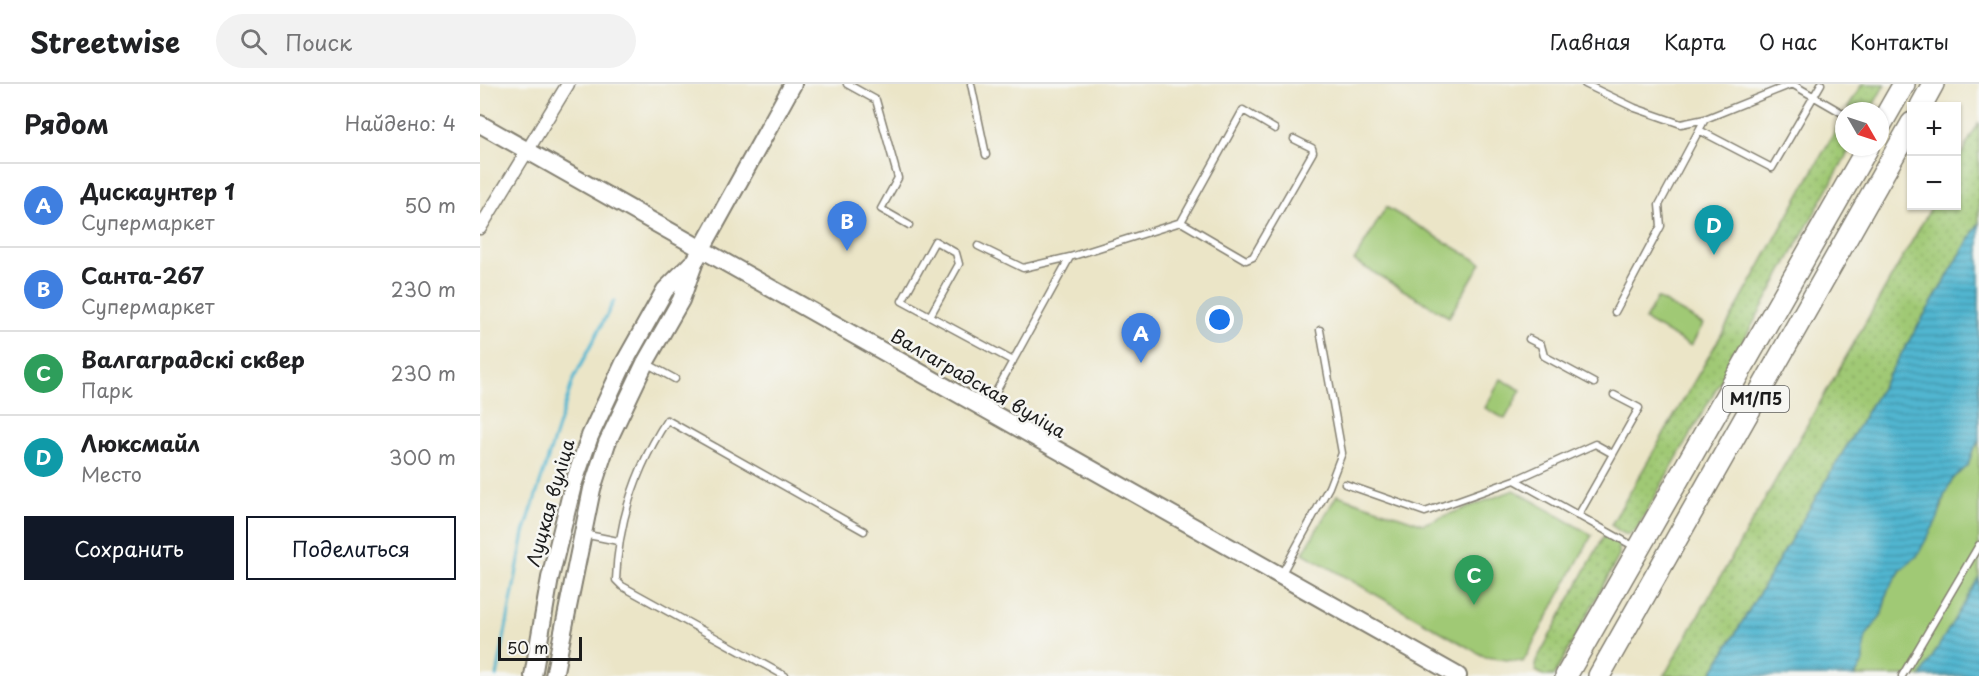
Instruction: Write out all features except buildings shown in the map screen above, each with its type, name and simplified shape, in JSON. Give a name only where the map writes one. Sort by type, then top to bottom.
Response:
[{"type":"highway","points":[[1889,110],[1904,84]]},
{"type":"highway","points":[[1923,102],[1933,84]]},
{"type":"highway","name":"М1/П5","points":[[1599,676],[1907,130]]},
{"type":"highway","name":"М1/П5","points":[[1566,676],[1863,156]]},
{"type":"main road","name":"Луцкая вуліца","points":[[554,676],[592,489],[607,443],[645,363],[681,300],[698,255],[793,84]]},
{"type":"main road","name":"Валгаградская вуліца","points":[[480,124],[698,255],[986,411],[1458,676]]},
{"type":"main road","name":"Луцкая вуліца","points":[[533,676],[550,578],[570,497],[590,436],[624,363],[665,290],[698,255]]},
{"type":"main road","points":[[538,646],[559,650]]},
{"type":"street","points":[[480,228],[568,84]]},
{"type":"lane","points":[[847,84],[876,100],[898,178],[881,209],[909,225]]},
{"type":"lane","points":[[971,84],[986,155]]},
{"type":"lane","points":[[1585,84],[1635,108],[1681,124],[1705,119],[1792,84],[1835,109]]},
{"type":"lane","points":[[1699,130],[1772,168],[1821,84]]},
{"type":"lane","points":[[978,246],[1023,268],[1070,257],[1181,222],[1243,110],[1275,129]]},
{"type":"lane","points":[[1615,312],[1661,226],[1659,205],[1705,119]]},
{"type":"lane","points":[[1181,222],[1246,260],[1252,258],[1313,152],[1312,148],[1294,139]]},
{"type":"lane","points":[[930,316],[959,264],[956,253],[935,242],[902,301],[1013,361]]},
{"type":"lane","points":[[986,411],[1070,257]]},
{"type":"lane","points":[[1281,575],[1329,486],[1342,453],[1320,330]]},
{"type":"lane","points":[[1529,339],[1541,345],[1544,356],[1594,384]]},
{"type":"lane","points":[[645,363],[675,379]]},
{"type":"lane","points":[[1578,516],[1639,408],[1614,395]]},
{"type":"lane","points":[[784,676],[622,586],[616,580],[618,540],[642,464],[666,420],[864,531]]},
{"type":"lane","points":[[1345,484],[1425,512],[1515,480],[1595,444],[1613,454]]},
{"type":"lane","points":[[1515,480],[1638,549]]},
{"type":"lane","points":[[583,534],[618,540]]},
{"type":"lane","points":[[1902,676],[1979,545]]},
{"type":"green space","points":[[1862,84],[1885,84],[1875,102],[1852,102]]},
{"type":"green space","points":[[1979,122],[1979,223],[1710,676],[1664,676],[1930,210],[1961,210],[1961,155]]},
{"type":"green space","points":[[1835,131],[1835,156],[1846,156],[1637,528],[1630,534],[1624,534],[1611,525],[1731,318]]},
{"type":"green space","points":[[1386,207],[1481,263],[1449,317],[1354,261]]},
{"type":"green space","points":[[1657,298],[1703,324],[1691,346],[1645,320]]},
{"type":"green space","points":[[1501,379],[1521,390],[1505,419],[1485,408]]},
{"type":"green space","points":[[1979,441],[1979,676],[1855,676],[1864,657],[1863,646],[1866,636],[1882,614],[1888,590],[1901,570],[1917,556],[1942,507],[1944,496],[1954,477],[1968,466],[1972,452]]},
{"type":"green space","points":[[1514,490],[1592,535],[1523,662],[1485,657],[1303,553],[1337,495],[1423,524]]},
{"type":"green space","points":[[1604,536],[1619,544],[1619,556],[1554,676],[1545,676],[1536,671],[1536,661]]},
{"type":"water","points":[[1979,223],[1979,441],[1972,452],[1968,466],[1954,477],[1944,496],[1938,518],[1917,556],[1901,570],[1888,590],[1882,614],[1866,636],[1864,661],[1855,676],[1710,676]]},
{"type":"water","points":[[1979,577],[1979,676],[1921,676]]},
{"type":"waterway","points":[[497,676],[524,533],[573,380],[614,301]]},
{"type":"place","name":"Санта-267","points":[[847,251]]},
{"type":"place","name":"Люксмайл","points":[[1714,255]]},
{"type":"place","name":"Дискаунтер 1","points":[[1141,363]]},
{"type":"place","name":"Валгаградскі сквер","points":[[1474,605]]}]
